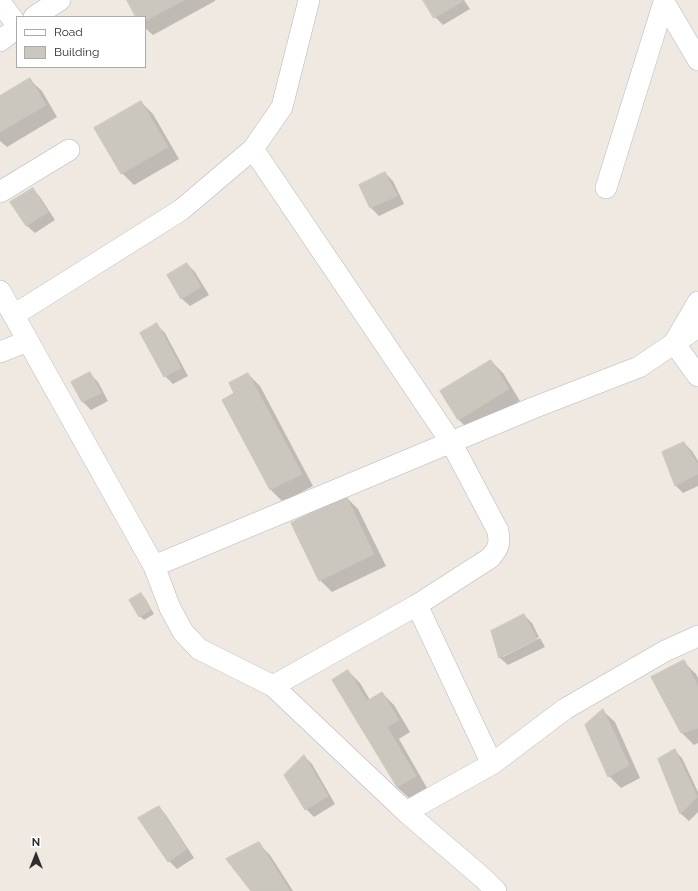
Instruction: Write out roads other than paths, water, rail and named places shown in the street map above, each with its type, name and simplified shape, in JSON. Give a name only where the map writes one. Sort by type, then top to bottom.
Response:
[{"type":"street","points":[[36,16],[60,0]]},
{"type":"street","points":[[14,315],[181,210],[253,150],[282,107],[309,0]]},
{"type":"street","points":[[0,2],[16,26]]},
{"type":"street","points":[[606,188],[664,2],[698,60]]},
{"type":"street","points":[[0,41],[16,28]]},
{"type":"street","points":[[0,192],[69,150]]},
{"type":"street","points":[[253,150],[451,442],[498,531],[499,542],[497,551],[490,558],[417,605],[273,686]]},
{"type":"street","points":[[0,291],[154,566],[170,608],[183,632],[198,649],[273,686],[406,812],[484,878],[496,891]]},
{"type":"street","points":[[674,343],[698,302]]},
{"type":"street","points":[[154,566],[533,408],[639,367],[698,327]]},
{"type":"street","points":[[0,352],[28,340]]},
{"type":"street","points":[[674,343],[698,376]]},
{"type":"street","points":[[417,605],[492,764]]},
{"type":"street","points":[[406,812],[492,764],[565,709],[665,651],[698,636]]}]
